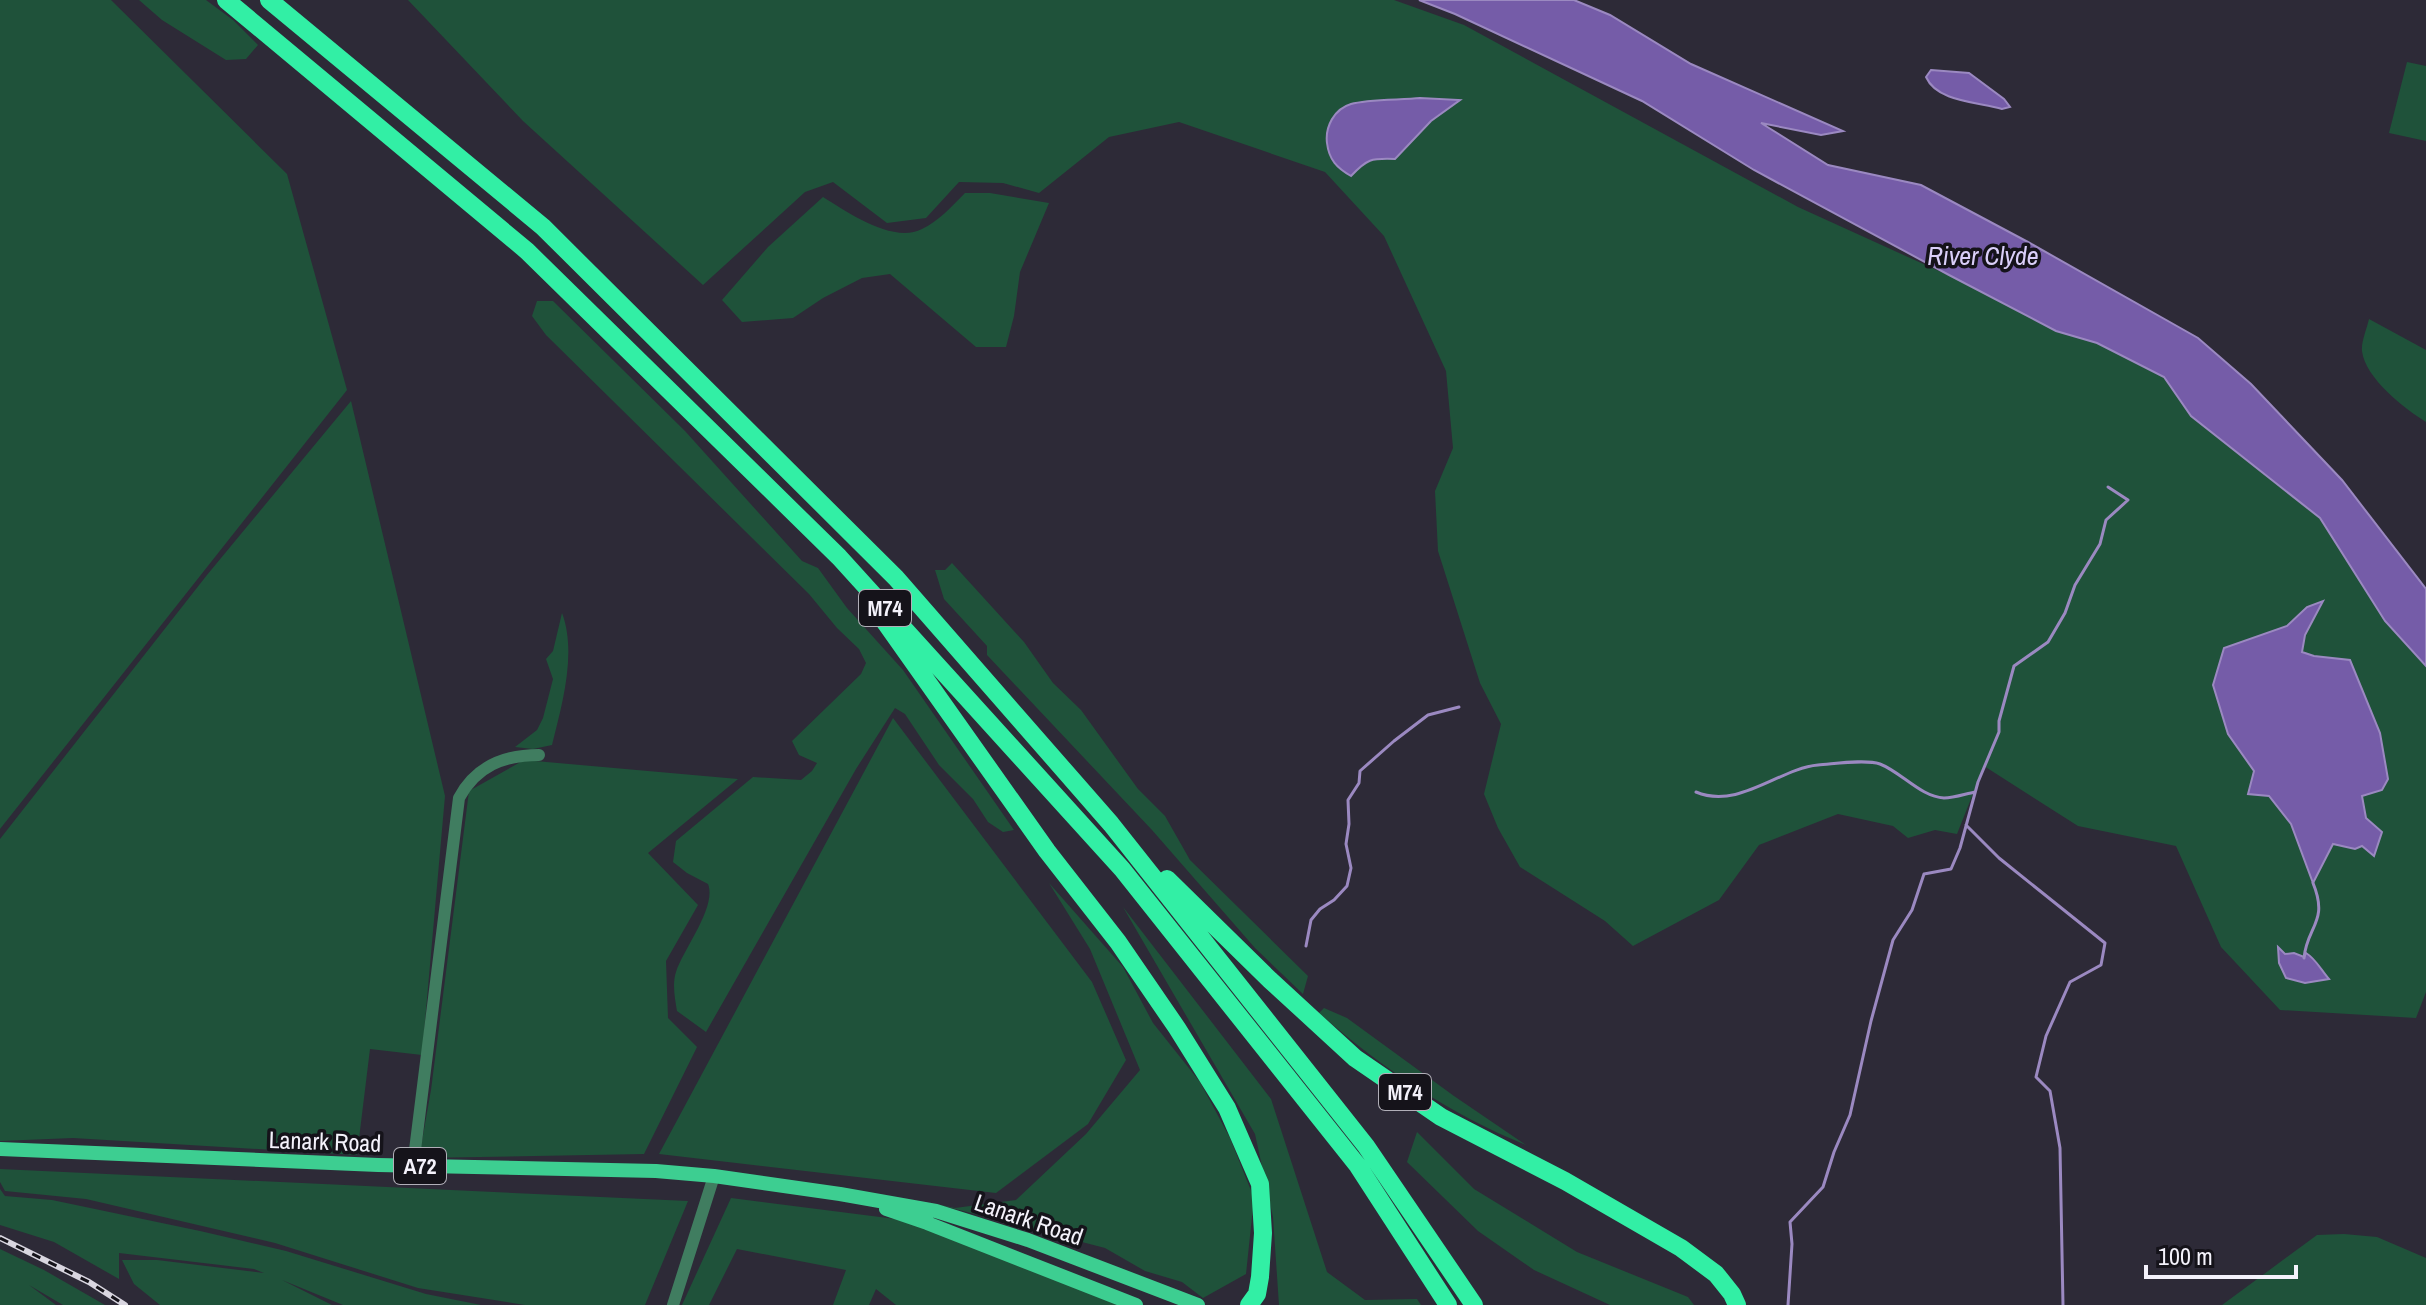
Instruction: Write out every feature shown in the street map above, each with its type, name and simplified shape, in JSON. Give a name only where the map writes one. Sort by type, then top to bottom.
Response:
[{"type":"highway","name":"M74","points":[[226,0],[527,251],[839,557],[1122,869],[1358,1166],[1448,1305]]},
{"type":"highway","name":"M74","points":[[269,0],[543,227],[896,578],[1111,824],[1366,1146],[1474,1305]]},
{"type":"highway","name":"M74","points":[[839,557],[1047,851],[1118,942],[1227,1108],[1260,1184],[1263,1233],[1254,1301]]},
{"type":"highway","name":"M74","points":[[1111,824],[1270,980],[1355,1058],[1441,1117],[1565,1181],[1681,1248],[1716,1274],[1737,1305]]},
{"type":"main road","name":"Lanark Road","points":[[0,1149],[413,1166],[633,1170],[714,1176],[936,1211],[1015,1235],[1198,1305]]},
{"type":"main road","name":"Lanark Road","points":[[840,1194],[927,1223],[1136,1305]]},
{"type":"street","points":[[413,1166],[459,798],[468,782],[496,761],[539,755]]},
{"type":"street","points":[[673,1305],[714,1176]]},
{"type":"green space","points":[[0,0],[111,0],[287,174],[347,390],[0,829]]},
{"type":"green space","points":[[139,0],[206,0],[233,20],[258,45],[246,59],[226,60],[162,20]]},
{"type":"green space","points":[[408,0],[1394,0],[1464,25],[1798,207],[2097,343],[2164,377],[2320,518],[2392,629],[2426,667],[2426,992],[2416,1018],[2280,1010],[2221,947],[2176,846],[2078,826],[1984,766],[1957,834],[1935,830],[1908,838],[1893,826],[1838,814],[1759,845],[1719,900],[1633,946],[1605,921],[1520,867],[1498,828],[1484,794],[1501,724],[1480,683],[1438,551],[1435,491],[1453,448],[1446,371],[1384,236],[1325,172],[1179,122],[1109,137],[1039,193],[1003,183],[959,182],[926,218],[887,223],[833,182],[805,192],[703,285],[523,121]]},
{"type":"green space","points":[[2407,62],[2426,66],[2426,141],[2389,133]]},
{"type":"green space","points":[[965,193],[990,193],[1049,203],[1020,272],[1006,347],[976,347],[890,274],[862,278],[793,318],[742,322],[722,300],[768,247],[823,197],[871,224],[910,233],[934,222]]},
{"type":"green space","points":[[537,301],[553,301],[685,431],[802,561],[818,568],[847,608],[903,670],[1014,830],[1003,832],[988,822],[973,799],[939,765],[905,714],[895,708],[856,769],[706,1032],[677,1011],[675,1002],[676,972],[704,916],[710,893],[708,884],[673,862],[676,841],[753,777],[801,780],[812,771],[817,763],[799,755],[792,741],[861,674],[866,663],[859,649],[809,594],[546,335],[532,316]]},
{"type":"green space","points":[[2369,319],[2426,350],[2426,422],[2397,401],[2370,372],[2362,351]]},
{"type":"green space","points":[[351,401],[445,796],[422,1055],[370,1049],[357,1155],[73,1138],[0,1141],[0,839],[207,575]]},
{"type":"green space","points":[[952,563],[1024,642],[1053,683],[1081,710],[1138,789],[1165,816],[1190,860],[1308,976],[1303,994],[1255,948],[1152,830],[987,655],[987,646],[944,599],[935,570],[945,570]]},
{"type":"green space","points":[[562,613],[568,662],[564,696],[552,745],[533,749],[515,747],[537,730],[543,718],[553,679],[546,659],[553,651]]},
{"type":"green space","points":[[893,718],[1092,982],[1126,1060],[1088,1124],[996,1193],[659,1154]]},
{"type":"green space","points":[[524,760],[738,779],[648,853],[698,905],[666,961],[668,1018],[697,1047],[644,1154],[419,1158],[431,1090],[469,791]]},
{"type":"green space","points":[[1049,883],[1123,967],[1153,1023],[1200,1082],[1230,1138],[1254,1198],[1246,1274],[1203,1298],[1182,1282],[1145,1271],[1105,1248],[936,1204],[955,1208],[1016,1200],[1086,1134],[1140,1070],[1090,949]]},
{"type":"green space","points":[[1123,907],[1271,1099],[1327,1272],[1365,1300],[1417,1299],[1421,1305],[1279,1305],[1273,1217],[1255,1134]]},
{"type":"green space","points":[[1324,1008],[1347,1018],[1526,1145],[1470,1119],[1417,1088],[1319,1013]]},
{"type":"green space","points":[[1417,1132],[1474,1189],[1577,1252],[1688,1297],[1694,1305],[1610,1305],[1534,1270],[1478,1231],[1407,1162]]},
{"type":"green space","points":[[0,1169],[688,1201],[645,1305],[525,1305],[418,1288],[275,1243],[86,1199],[5,1191],[0,1182]]},
{"type":"green space","points":[[0,1189],[5,1196],[52,1200],[286,1251],[426,1294],[481,1305],[343,1305],[282,1280],[332,1305],[160,1305],[134,1284],[122,1260],[157,1260],[264,1273],[254,1269],[119,1253],[119,1279],[54,1242],[0,1225]]},
{"type":"green space","points":[[731,1198],[927,1223],[1120,1305],[896,1305],[876,1289],[869,1305],[833,1305],[846,1270],[737,1249],[709,1305],[682,1305]]},
{"type":"green space","points":[[2317,1235],[2377,1237],[2426,1258],[2426,1305],[2222,1305]]},
{"type":"green space","points":[[0,1249],[105,1305],[63,1305],[29,1285],[56,1305],[0,1305]]},
{"type":"water","name":"River Clyde","points":[[1419,0],[1574,0],[1610,15],[1691,64],[1843,131],[1821,135],[1761,123],[1828,165],[1921,185],[2198,338],[2251,384],[2342,480],[2426,589],[2426,666],[2385,621],[2320,518],[2191,416],[2164,377],[2097,343],[2056,331],[1949,275],[1754,170],[1642,101]]},
{"type":"water","points":[[1931,70],[1969,73],[2010,107],[2002,109],[1959,100],[1939,92],[1926,77]]},
{"type":"water","points":[[1375,100],[1460,100],[1431,121],[1395,159],[1370,161],[1351,176],[1334,163],[1328,149],[1329,125],[1345,106]]},
{"type":"water","points":[[2323,601],[2305,635],[2302,652],[2350,660],[2380,733],[2388,779],[2382,790],[2362,796],[2366,818],[2382,832],[2374,856],[2362,846],[2355,849],[2333,844],[2313,883],[2291,824],[2269,796],[2248,794],[2254,771],[2228,734],[2213,685],[2224,648],[2287,626],[2307,607]]},
{"type":"water","points":[[2278,947],[2285,954],[2304,957],[2306,953],[2329,979],[2305,983],[2286,978],[2279,963]]},
{"type":"waterway","points":[[1788,1305],[1792,1244],[1790,1222],[1823,1187],[1850,1115],[1893,940],[1912,910],[1924,874],[1951,869],[1978,782],[1999,732],[1999,721],[2014,666],[2048,642],[2065,613],[2075,585],[2100,544],[2106,520],[2128,500],[2108,487]]},
{"type":"waterway","points":[[1306,946],[1311,920],[1347,886],[1351,868],[1346,844],[1348,800],[1359,783],[1360,771],[1428,715],[1459,707]]},
{"type":"waterway","points":[[1696,792],[1728,796],[1804,768],[1858,762],[1880,764],[1936,797],[1948,798],[1975,792]]},
{"type":"waterway","points":[[1966,825],[1999,858],[2105,943],[2101,965],[2070,982],[2046,1036],[2036,1077],[2050,1091],[2060,1148],[2063,1305]]},
{"type":"waterway","points":[[2304,958],[2319,907],[2313,883]]},
{"type":"railway","points":[[0,1238],[89,1282],[125,1305]]}]
